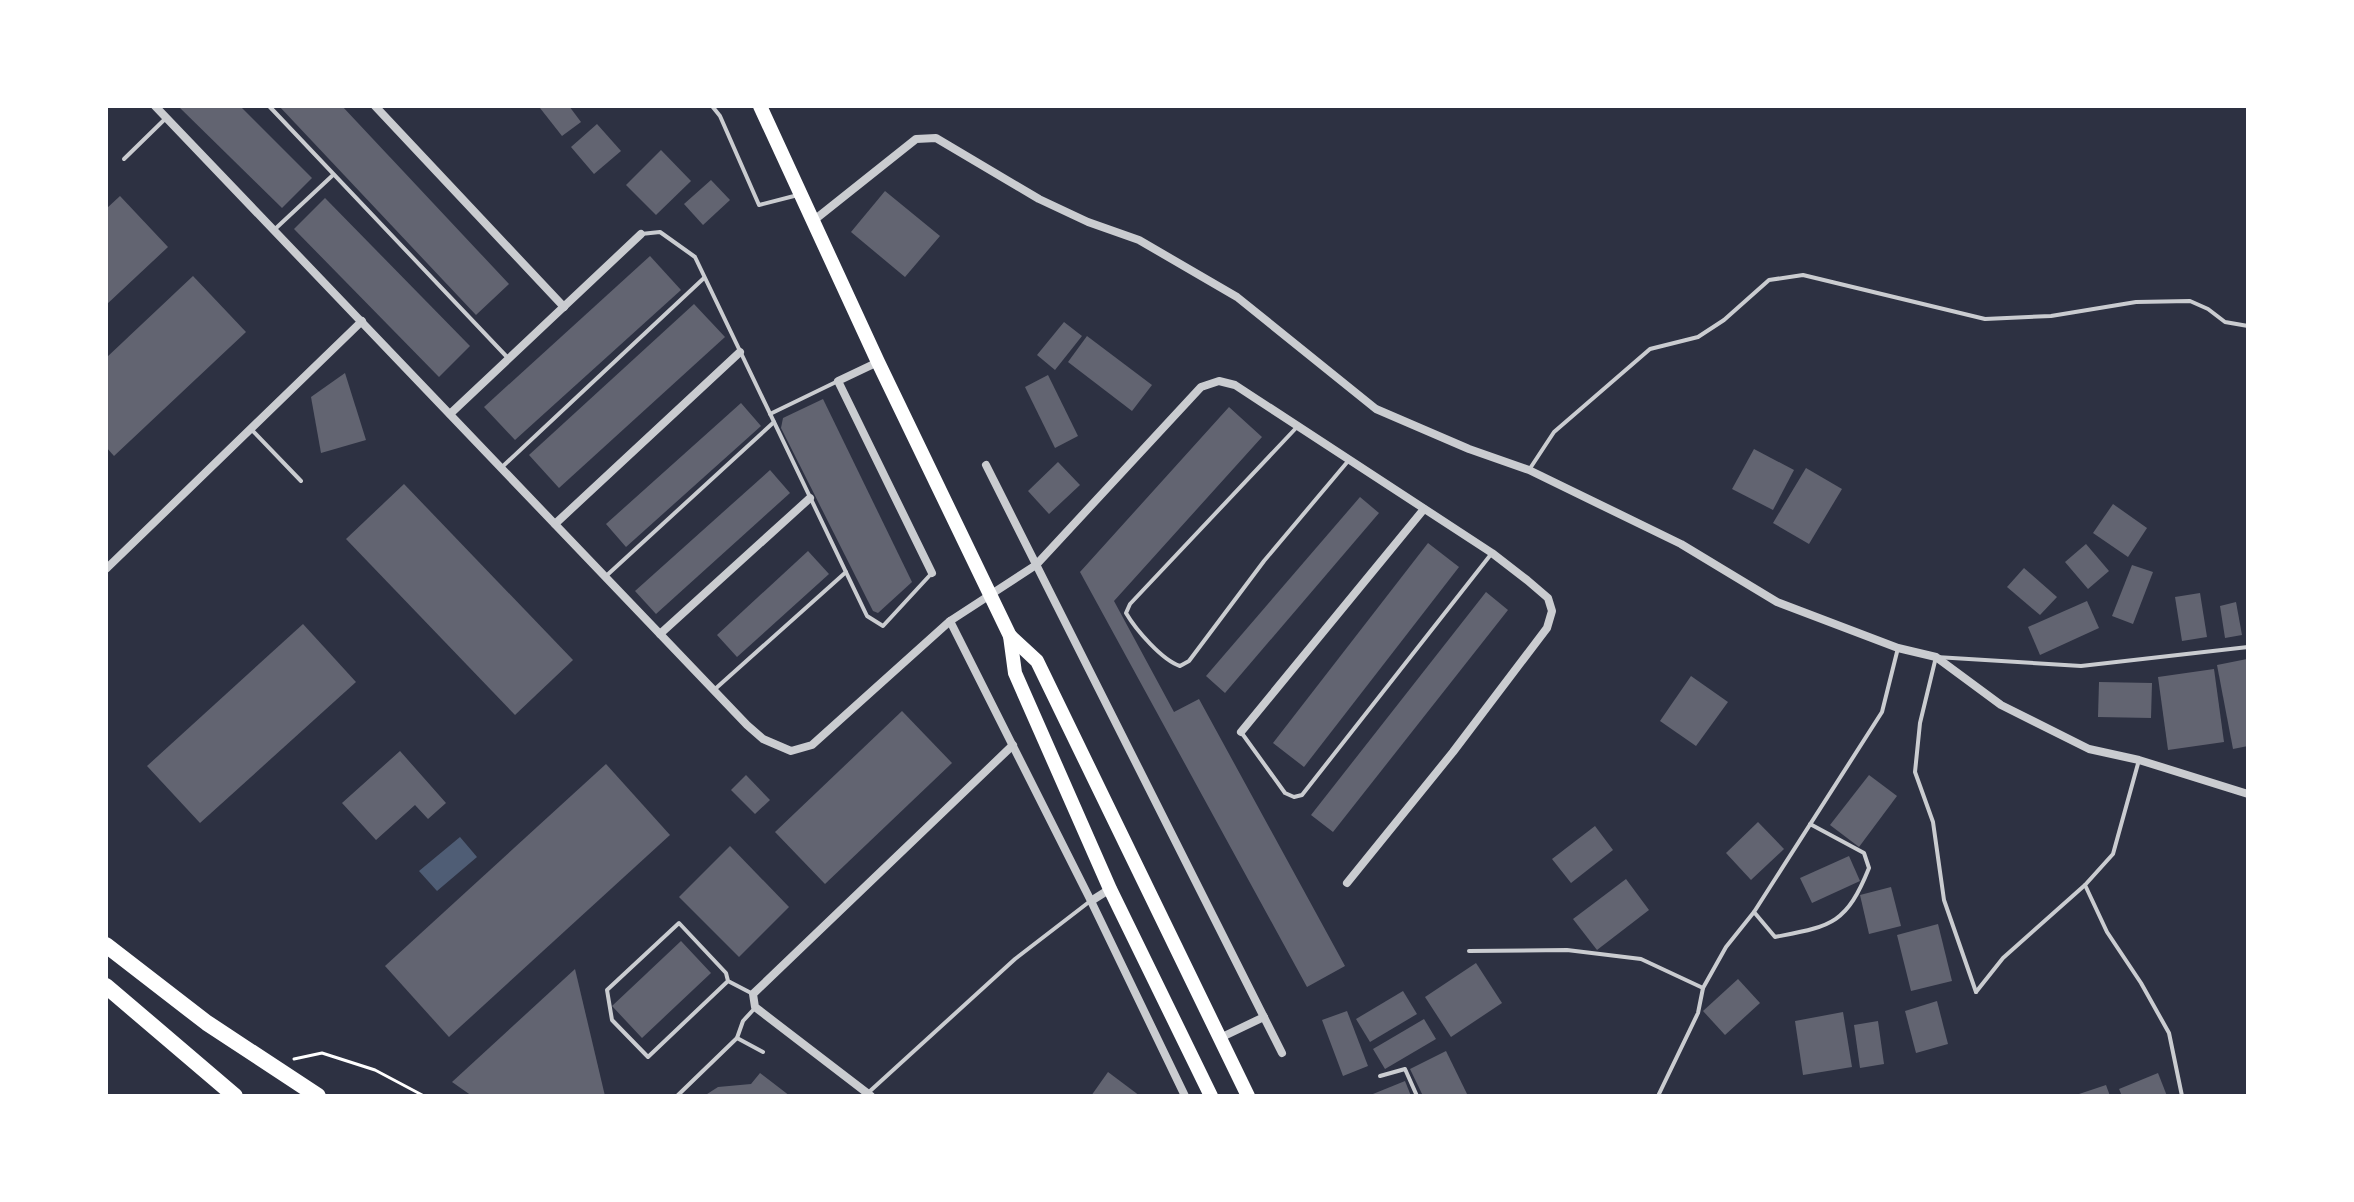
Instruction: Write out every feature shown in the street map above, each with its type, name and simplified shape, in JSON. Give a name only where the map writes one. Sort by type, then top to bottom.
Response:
[{"type":"highway","points":[[106,945],[309,1096]]},
{"type":"highway","points":[[106,986],[235,1096]]},
{"type":"highway","points":[[272,1068],[318,1096]]},
{"type":"main road","points":[[760,106],[878,362],[1010,636],[1015,673],[1110,889],[1211,1096]]},
{"type":"main road","points":[[1010,636],[1037,661],[1248,1096]]},
{"type":"street","points":[[155,106],[714,690],[763,739],[791,751],[812,745],[950,621],[1036,565],[1201,387],[1219,381],[1235,385],[1492,553],[1548,598],[1552,611],[1547,628],[1453,752],[1347,883]]},
{"type":"street","points":[[375,106],[564,307]]},
{"type":"street","points":[[812,221],[916,139],[936,138],[1039,199],[1088,222],[1139,240],[1237,297],[1376,409],[1469,449],[1529,470],[1681,544],[1777,602],[1898,648],[1936,657],[2001,705],[2089,749],[2139,760],[2248,794]]},
{"type":"street","points":[[450,414],[641,234]]},
{"type":"street","points":[[106,569],[362,321]]},
{"type":"street","points":[[555,524],[740,352]]},
{"type":"street","points":[[878,362],[838,381],[932,573]]},
{"type":"street","points":[[986,465],[1282,1053]]},
{"type":"street","points":[[660,634],[810,498]]},
{"type":"street","points":[[1241,732],[1424,509]]},
{"type":"street","points":[[950,621],[1185,1096]]},
{"type":"street","points":[[870,1094],[755,1007],[753,994],[1013,745]]},
{"type":"street","points":[[1091,901],[1110,889]]},
{"type":"street","points":[[1220,1038],[1264,1017]]},
{"type":"lane","points":[[269,106],[509,359]]},
{"type":"lane","points":[[712,106],[720,116],[759,205],[800,195]]},
{"type":"lane","points":[[124,159],[166,118]]},
{"type":"lane","points":[[274,230],[333,175]]},
{"type":"lane","points":[[641,234],[660,232],[695,257],[867,616],[883,626],[932,573]]},
{"type":"lane","points":[[1529,470],[1554,432],[1650,349],[1698,337],[1724,320],[1769,280],[1803,275],[1985,319],[2051,316],[2136,302],[2190,301],[2208,309],[2225,322],[2248,326]]},
{"type":"lane","points":[[501,468],[705,278]]},
{"type":"lane","points":[[770,414],[838,381]]},
{"type":"lane","points":[[605,577],[774,422]]},
{"type":"lane","points":[[1297,427],[1130,604],[1126,613],[1131,622],[1169,662],[1180,666],[1189,661],[1264,561],[1349,460]]},
{"type":"lane","points":[[251,429],[301,481]]},
{"type":"lane","points":[[1241,732],[1285,793],[1294,797],[1302,795],[1492,553]]},
{"type":"lane","points":[[714,690],[846,572]]},
{"type":"lane","points":[[2139,760],[2113,854],[2085,885],[2003,958],[1976,992],[1944,900],[1933,822],[1915,772],[1920,723],[1936,657],[2081,666],[2248,647]]},
{"type":"lane","points":[[1658,1096],[1698,1013],[1703,988],[1726,947],[1754,912],[1882,712],[1898,648]]},
{"type":"lane","points":[[1754,912],[1775,937],[1823,927],[1844,913],[1860,890],[1869,868],[1864,853],[1810,824]]},
{"type":"lane","points":[[2085,885],[2107,932],[2169,1033],[2182,1096]]},
{"type":"lane","points":[[870,1094],[1015,959],[1091,901]]},
{"type":"lane","points":[[728,981],[648,1057],[612,1020],[607,990],[679,923],[726,973],[728,981],[753,994]]},
{"type":"lane","points":[[1469,951],[1567,950],[1641,959],[1703,988]]},
{"type":"lane","points":[[677,1096],[737,1038],[743,1021],[755,1007]]},
{"type":"lane","points":[[737,1038],[763,1052]]},
{"type":"lane","points":[[1380,1076],[1405,1069],[1417,1096]]},
{"type":"path","points":[[272,1068],[296,1058],[322,1053],[375,1070],[424,1096]]},
{"type":"water","points":[[460,837],[477,857],[437,891],[419,871]]},
{"type":"building","points":[[178,106],[240,106],[312,178],[282,208]]},
{"type":"building","points":[[279,106],[342,106],[509,284],[476,315]]},
{"type":"building","points":[[569,106],[581,122],[562,136],[540,108]]},
{"type":"building","points":[[597,124],[621,151],[594,174],[571,147]]},
{"type":"building","points":[[661,150],[691,181],[656,215],[626,185]]},
{"type":"building","points":[[711,180],[730,200],[703,225],[684,204]]},
{"type":"building","points":[[885,191],[940,236],[905,277],[851,232]]},
{"type":"building","points":[[120,196],[168,247],[106,305],[106,209]]},
{"type":"building","points":[[325,198],[470,346],[439,377],[294,229]]},
{"type":"building","points":[[650,256],[681,290],[515,440],[484,407]]},
{"type":"building","points":[[193,276],[246,332],[114,456],[106,447],[106,358]]},
{"type":"building","points":[[694,304],[725,337],[559,488],[529,455]]},
{"type":"building","points":[[1064,322],[1082,336],[1055,370],[1037,355]]},
{"type":"building","points":[[1087,336],[1152,385],[1132,411],[1068,362]]},
{"type":"building","points":[[345,373],[366,440],[321,453],[311,397]]},
{"type":"building","points":[[1048,375],[1078,436],[1055,448],[1025,387]]},
{"type":"building","points":[[823,399],[912,582],[878,613],[873,611],[781,428],[783,418]]},
{"type":"building","points":[[741,403],[761,426],[626,547],[606,524]]},
{"type":"building","points":[[1229,407],[1262,437],[1114,601],[1174,712],[1199,699],[1345,966],[1307,987],[1080,572]]},
{"type":"building","points":[[1754,449],[1794,470],[1773,510],[1732,489]]},
{"type":"building","points":[[1058,462],[1080,485],[1049,514],[1028,491]]},
{"type":"building","points":[[1806,468],[1842,489],[1809,544],[1773,523]]},
{"type":"building","points":[[770,470],[790,493],[656,614],[635,591]]},
{"type":"building","points":[[404,484],[573,660],[515,715],[346,539]]},
{"type":"building","points":[[1360,497],[1379,513],[1225,693],[1206,676]]},
{"type":"building","points":[[2113,504],[2147,528],[2128,557],[2093,533]]},
{"type":"building","points":[[1428,543],[1459,567],[1304,767],[1273,743]]},
{"type":"building","points":[[2086,544],[2109,571],[2088,589],[2065,562]]},
{"type":"building","points":[[808,551],[829,574],[737,657],[717,635]]},
{"type":"building","points":[[2132,565],[2153,572],[2133,624],[2112,616]]},
{"type":"building","points":[[2024,568],[2057,597],[2040,615],[2007,587]]},
{"type":"building","points":[[1486,592],[1508,610],[1333,832],[1311,815]]},
{"type":"building","points":[[2200,593],[2207,637],[2182,641],[2175,597]]},
{"type":"building","points":[[2087,601],[2099,628],[2040,655],[2028,627]]},
{"type":"building","points":[[2236,602],[2242,635],[2225,638],[2220,606]]},
{"type":"building","points":[[303,624],[356,682],[200,823],[147,766]]},
{"type":"building","points":[[2247,659],[2248,746],[2233,749],[2217,665]]},
{"type":"building","points":[[2214,669],[2224,742],[2168,750],[2158,677]]},
{"type":"building","points":[[1691,676],[1728,702],[1696,746],[1660,721]]},
{"type":"building","points":[[2099,682],[2152,683],[2151,718],[2098,717]]},
{"type":"building","points":[[902,711],[952,763],[825,884],[775,832]]},
{"type":"building","points":[[400,751],[446,803],[428,819],[415,805],[376,840],[342,803]]},
{"type":"building","points":[[606,764],[670,835],[449,1037],[385,966]]},
{"type":"building","points":[[746,775],[770,800],[755,814],[731,790]]},
{"type":"building","points":[[1869,775],[1897,796],[1859,847],[1830,825]]},
{"type":"building","points":[[1758,822],[1784,849],[1751,880],[1726,853]]},
{"type":"building","points":[[1595,826],[1613,850],[1571,883],[1552,859]]},
{"type":"building","points":[[730,846],[789,907],[739,957],[679,897]]},
{"type":"building","points":[[1849,856],[1860,881],[1812,903],[1800,878]]},
{"type":"building","points":[[1626,879],[1649,910],[1597,950],[1573,919]]},
{"type":"building","points":[[1891,887],[1901,926],[1869,934],[1860,895]]},
{"type":"building","points":[[1938,924],[1952,981],[1911,991],[1897,935]]},
{"type":"building","points":[[681,941],[711,973],[642,1038],[612,1006]]},
{"type":"building","points":[[1476,963],[1502,1003],[1451,1037],[1425,997]]},
{"type":"building","points":[[575,969],[605,1096],[472,1096],[452,1082]]},
{"type":"building","points":[[1738,979],[1760,1003],[1725,1035],[1703,1011]]},
{"type":"building","points":[[1403,991],[1417,1014],[1370,1042],[1356,1019]]},
{"type":"building","points":[[1937,1001],[1948,1044],[1916,1053],[1905,1011]]},
{"type":"building","points":[[1347,1011],[1368,1066],[1343,1076],[1322,1020]]},
{"type":"building","points":[[1843,1012],[1852,1067],[1803,1075],[1795,1021]]},
{"type":"building","points":[[1424,1019],[1436,1039],[1385,1069],[1373,1049]]},
{"type":"building","points":[[1878,1021],[1884,1064],[1860,1068],[1854,1025]]},
{"type":"building","points":[[1446,1051],[1468,1096],[1423,1096],[1410,1069]]},
{"type":"building","points":[[1108,1072],[1140,1096],[1091,1096]]},
{"type":"building","points":[[760,1073],[790,1096],[704,1096],[718,1087],[751,1084]]},
{"type":"building","points":[[2158,1073],[2167,1096],[2122,1096],[2119,1089]]},
{"type":"building","points":[[1405,1081],[1411,1096],[1368,1096]]},
{"type":"building","points":[[2106,1085],[2110,1096],[2076,1096],[2076,1095]]}]
